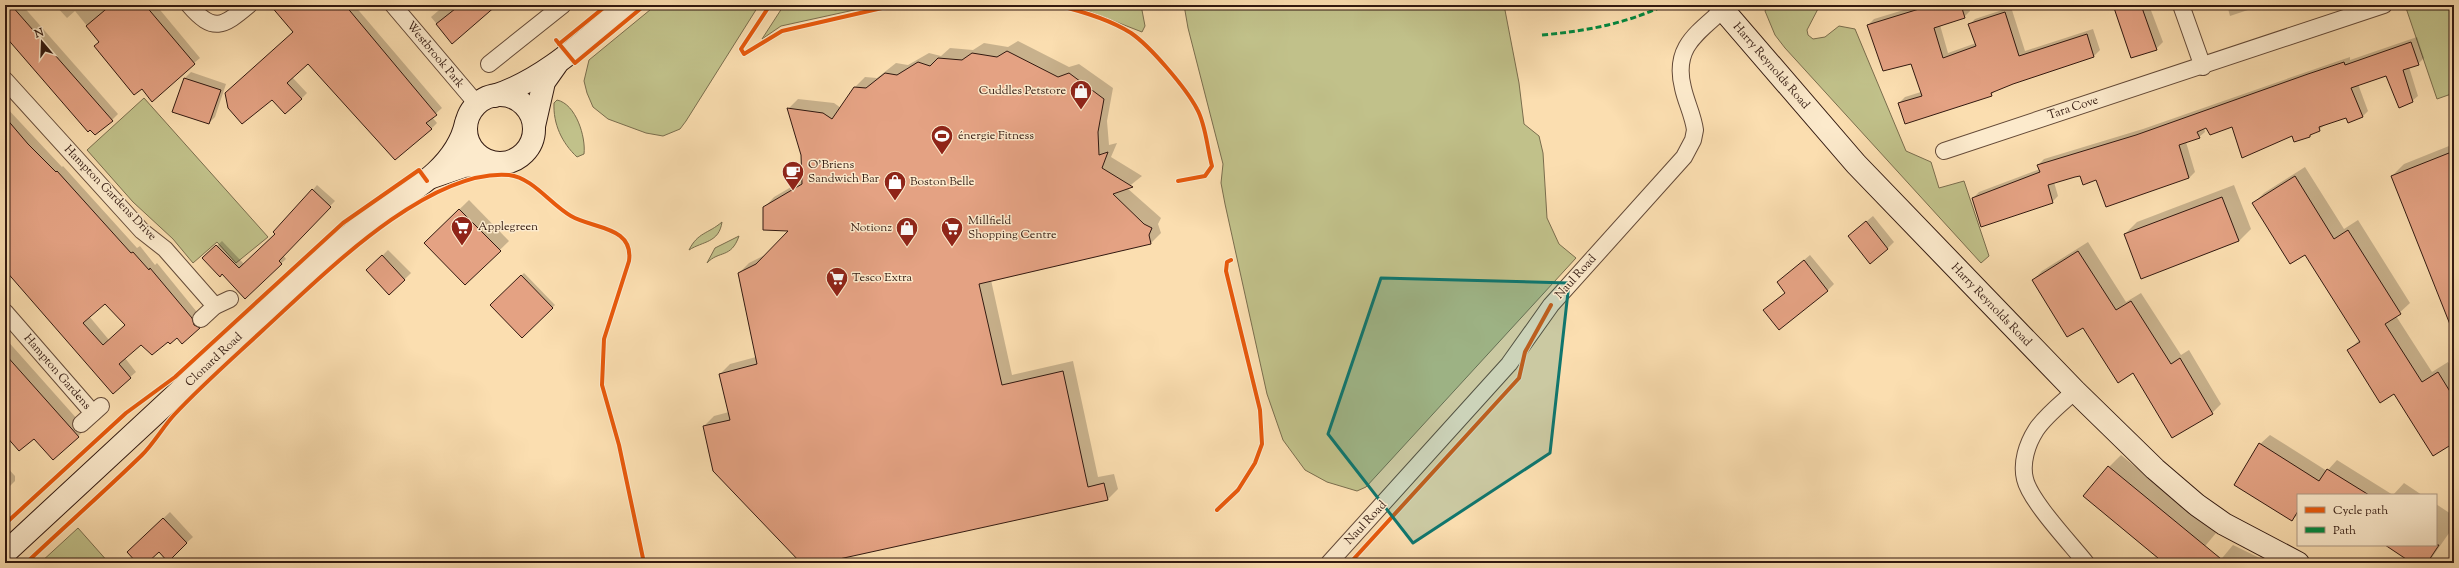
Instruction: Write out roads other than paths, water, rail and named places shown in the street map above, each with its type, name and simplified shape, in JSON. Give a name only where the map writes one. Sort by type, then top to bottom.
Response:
[{"type":"main road","points":[[558,62],[544,82],[539,98],[534,126],[534,136],[526,152],[516,159],[496,163],[479,156],[472,150],[468,141],[479,108],[518,88],[558,62],[627,5]]},
{"type":"main road","name":"Harry Reynolds Road","points":[[1723,7],[1856,164],[2075,391],[2155,469],[2197,505],[2224,524],[2298,563]]},
{"type":"main road","points":[[479,108],[505,95],[516,99],[525,106],[531,115],[534,126]]},
{"type":"main road","name":"Clonard Road","points":[[431,178],[459,143],[479,108]]},
{"type":"main road","name":"Clonard Road","points":[[5,553],[335,247],[367,222],[431,178],[464,166],[496,163]]},
{"type":"street","points":[[189,5],[207,23],[216,24],[236,16],[249,5]]},
{"type":"street","name":"Westbrook Park","points":[[393,5],[479,108]]},
{"type":"street","points":[[489,64],[563,5]]},
{"type":"street","points":[[2181,5],[2203,67]]},
{"type":"street","name":"Tara Cove","points":[[1944,151],[2203,67],[2384,5]]},
{"type":"street","name":"Naul Road","points":[[1329,563],[1509,364],[1551,305],[1684,157],[1693,140],[1695,130],[1679,70],[1681,57],[1688,44],[1723,7]]},
{"type":"street","name":"Hampton Gardens Drive","points":[[5,80],[142,230],[165,249],[215,306]]},
{"type":"street","points":[[201,319],[215,306],[230,299]]},
{"type":"street","name":"Hampton Gardens","points":[[5,312],[97,410],[81,424]]},
{"type":"street","points":[[2075,391],[2036,429],[2028,444],[2024,462],[2025,480],[2034,498],[2086,563]]},
{"type":"place","name":"Cuddles Petstore","points":[[1081,110]]},
{"type":"place","name":"énergie Fitness","points":[[942,156]]},
{"type":"place","name":"O'Briens Sandwich Bar","points":[[793,192]]},
{"type":"place","name":"Boston Belle","points":[[895,202]]},
{"type":"place","name":"Applegreen","points":[[462,246]]},
{"type":"place","name":"Notionz","points":[[907,248]]},
{"type":"place","name":"Millfield Shopping Centre","points":[[952,248]]},
{"type":"place","name":"Tesco Extra","points":[[837,298]]}]
